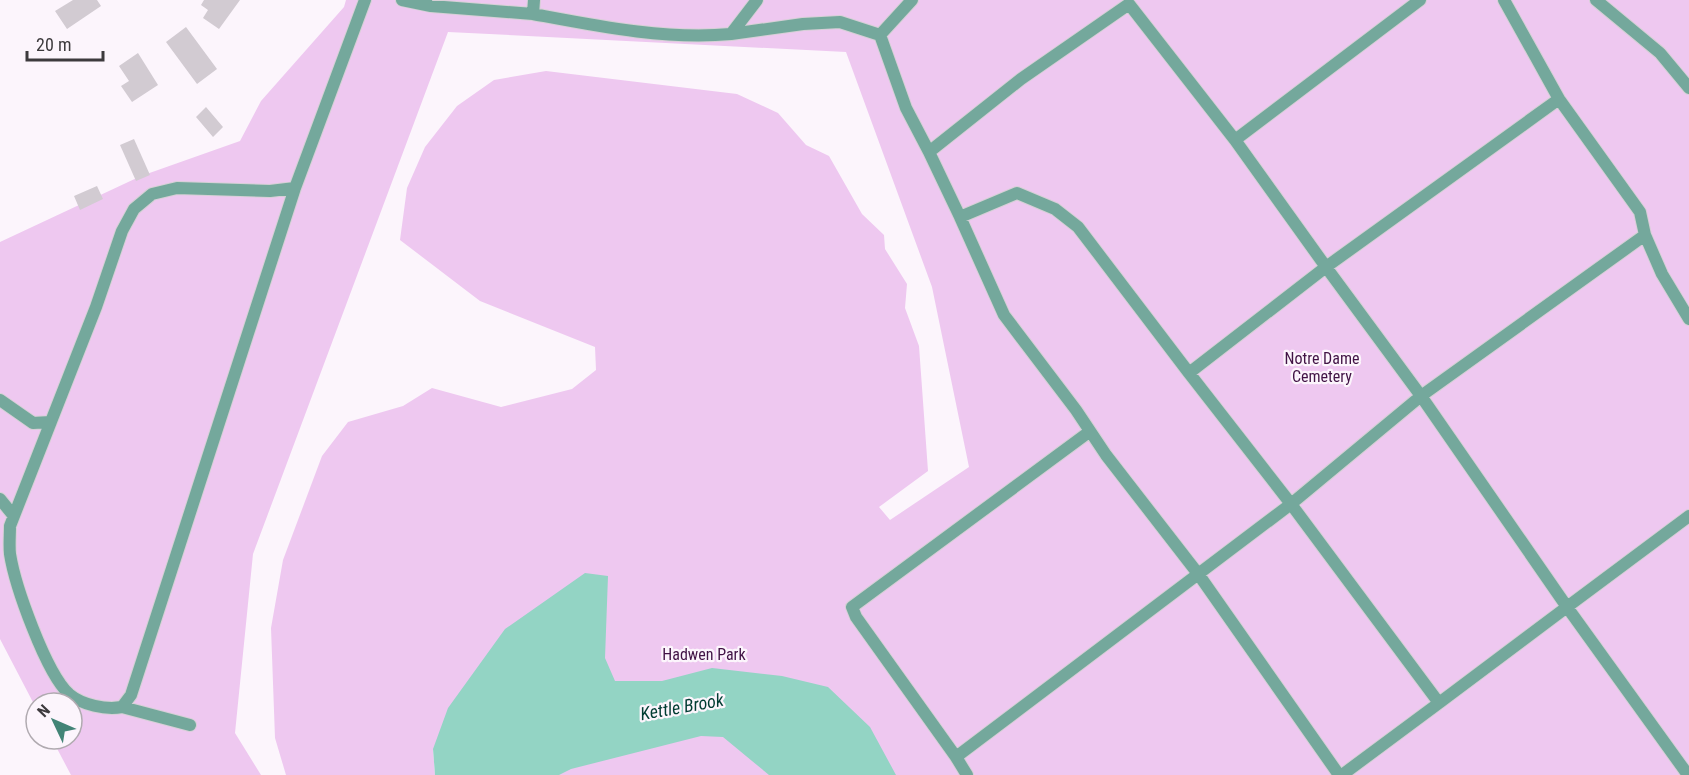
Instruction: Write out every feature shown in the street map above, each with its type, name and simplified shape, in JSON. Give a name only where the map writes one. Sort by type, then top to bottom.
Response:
[{"type":"lane","points":[[122,707],[131,695],[295,188],[365,0]]},
{"type":"lane","points":[[402,0],[431,6],[533,14],[587,24],[698,37],[803,24],[840,22],[880,35]]},
{"type":"lane","points":[[533,14],[534,0]]},
{"type":"lane","points":[[731,34],[758,0]]},
{"type":"lane","points":[[880,35],[912,0]]},
{"type":"lane","points":[[1235,140],[1420,0]]},
{"type":"lane","points":[[1504,0],[1559,99],[1640,212],[1645,235],[1689,319]]},
{"type":"lane","points":[[1596,0],[1660,53],[1689,88]]},
{"type":"lane","points":[[929,152],[1021,79],[1130,1],[1235,140],[1421,396],[1567,607],[1688,775]]},
{"type":"lane","points":[[880,35],[906,108],[960,217],[1004,315],[1076,410],[1089,432],[1199,575],[1341,775],[1689,516]]},
{"type":"lane","points":[[1189,373],[1326,267],[1559,99]]},
{"type":"lane","points":[[190,725],[122,707],[95,706],[70,695],[52,671],[30,618],[10,554],[10,526],[96,307],[122,231],[134,209],[152,194],[177,188],[270,191],[295,188]]},
{"type":"lane","points":[[960,217],[1017,193],[1055,209],[1078,227],[1292,504],[1439,703]]},
{"type":"lane","points":[[956,757],[1292,504],[1421,396],[1645,235]]},
{"type":"lane","points":[[0,400],[33,423],[51,422]]},
{"type":"lane","points":[[967,775],[856,618],[852,607],[1089,432]]},
{"type":"lane","points":[[0,499],[13,516]]},
{"type":"green space","name":"Notre Dame Cemetery","points":[[346,0],[1689,0],[1689,775],[456,775],[433,749],[435,775],[286,775],[275,738],[271,628],[283,560],[322,456],[348,422],[403,406],[432,388],[501,407],[572,389],[596,370],[595,347],[480,301],[400,240],[407,188],[425,147],[457,106],[494,80],[546,71],[737,94],[778,113],[806,145],[829,156],[862,214],[884,235],[885,249],[907,284],[905,308],[919,346],[928,471],[879,507],[890,520],[969,467],[932,287],[846,52],[448,32],[253,554],[235,733],[261,775],[71,775],[58,751],[84,751],[84,691],[27,691],[0,639],[0,242],[141,176],[240,141],[261,101],[344,7]]},
{"type":"water","name":"Kettle Brook","points":[[585,573],[608,576],[605,658],[615,681],[662,681],[712,668],[782,676],[828,687],[870,727],[896,775],[769,775],[723,737],[701,736],[571,769],[559,775],[435,775],[433,749],[448,708],[505,629]]},
{"type":"building","points":[[73,0],[97,0],[101,6],[67,29],[55,11]]},
{"type":"building","points":[[204,0],[240,0],[219,29],[203,18],[208,10],[201,5]]},
{"type":"building","points":[[186,27],[217,69],[197,84],[166,42]]},
{"type":"building","points":[[138,53],[158,85],[132,102],[121,86],[129,81],[119,66]]},
{"type":"building","points":[[206,107],[223,127],[213,137],[196,117]]},
{"type":"building","points":[[134,139],[150,175],[136,181],[120,145]]},
{"type":"building","points":[[97,186],[103,199],[80,210],[74,196]]},
{"type":"park label","name":"Hadwen Park","points":[[704,654]]}]
